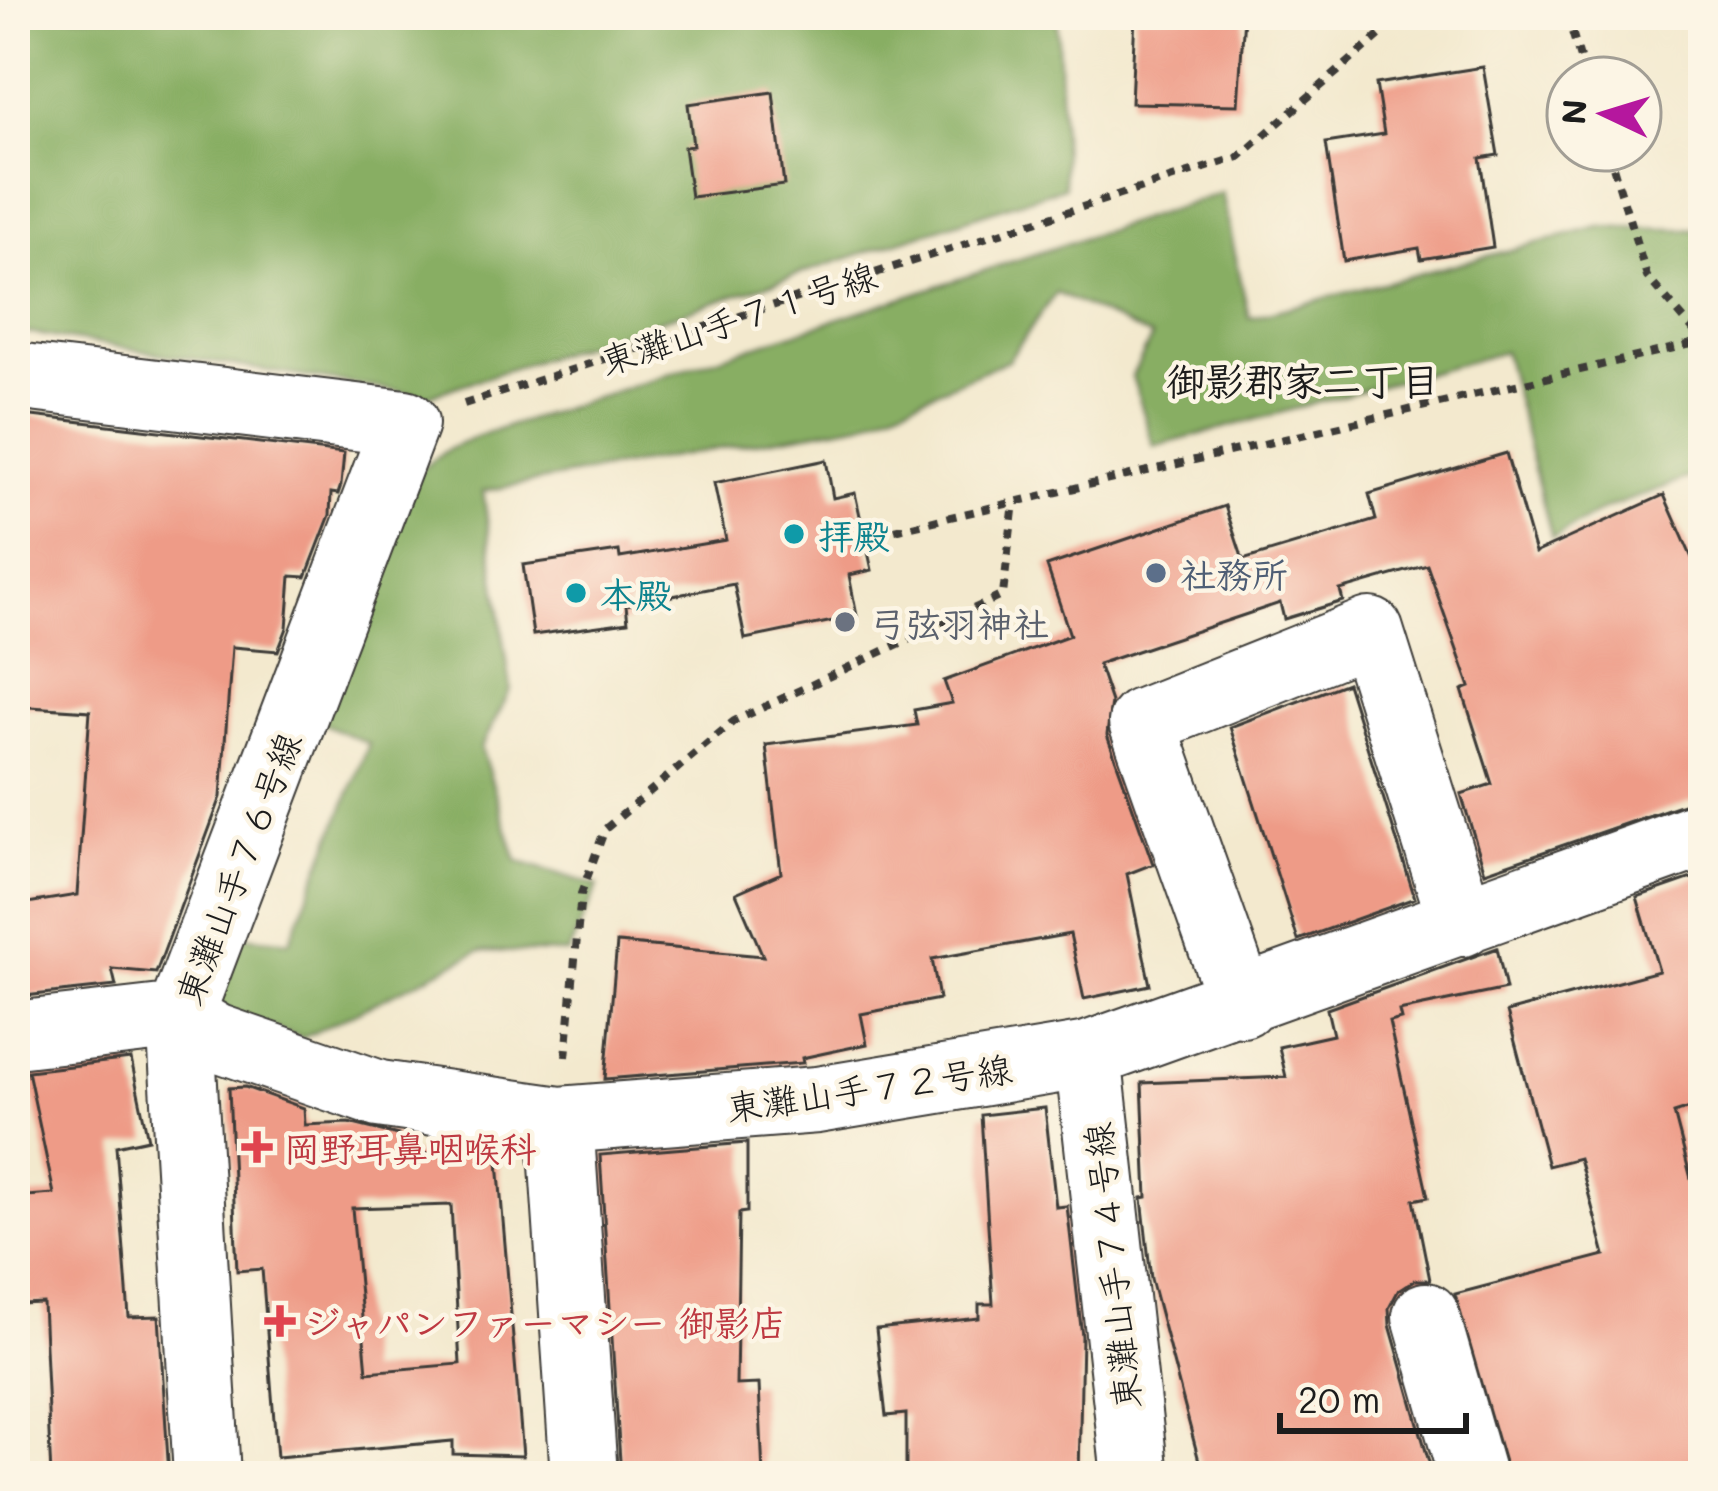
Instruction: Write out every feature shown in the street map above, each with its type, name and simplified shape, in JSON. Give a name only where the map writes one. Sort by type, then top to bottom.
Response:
[{"type":"street","points":[[15,376],[405,423]]},
{"type":"street","name":"東灘山手７６号線","points":[[206,1476],[180,1016],[405,423]]},
{"type":"street","points":[[1242,1004],[1142,722],[1370,631],[1462,923]]},
{"type":"street","name":"東灘山手７２号線","points":[[180,1016],[215,1037],[379,1094],[560,1120],[817,1100],[1088,1055],[1242,1004],[1703,834]]},
{"type":"street","points":[[15,1035],[180,1016]]},
{"type":"street","name":"東灘山手７４号線","points":[[1088,1055],[1135,1476]]},
{"type":"street","points":[[560,1120],[584,1476]]},
{"type":"street","points":[[1426,1316],[1472,1476]]},
{"type":"path","name":"東灘山手７１号線","points":[[405,423],[1239,158],[1403,15]]},
{"type":"path","points":[[1567,15],[1579,54]]},
{"type":"path","points":[[895,530],[1701,341],[1647,277],[1615,174]]},
{"type":"path","points":[[560,1120],[581,894],[605,830],[734,721],[1003,595],[1014,502]]},
{"type":"green space","points":[[15,15],[1057,15],[1064,187],[428,396],[15,331]]},
{"type":"green space","points":[[1222,193],[1249,318],[1599,227],[1703,230],[1703,473],[1607,508],[1552,538],[1504,352],[1154,447],[1132,376],[1152,337],[1056,293],[1008,360],[863,423],[483,491],[511,689],[481,748],[517,861],[598,886],[568,953],[480,951],[303,1038],[204,1005],[232,935],[290,941],[369,744],[315,720],[410,477],[447,450],[479,436]]},
{"type":"building","points":[[1135,15],[1244,15],[1238,105],[1131,103]]},
{"type":"building","points":[[1483,67],[1498,155],[1480,158],[1493,247],[1421,259],[1419,248],[1344,261],[1326,143],[1384,134],[1376,84]]},
{"type":"building","points":[[773,92],[784,185],[691,197],[684,147],[693,146],[688,104]]},
{"type":"building","points":[[15,414],[344,453],[341,485],[338,494],[331,493],[330,515],[306,577],[291,576],[287,628],[278,651],[232,647],[221,797],[156,973],[112,969],[116,986],[15,997],[15,905],[77,895],[90,711],[15,706]]},
{"type":"building","points":[[1506,453],[1535,553],[1664,495],[1703,583],[1703,797],[1485,872],[1461,794],[1492,784],[1462,690],[1470,687],[1427,565],[1340,590],[1343,601],[1284,619],[1280,603],[1098,664],[1111,702],[1107,735],[1153,864],[1127,874],[1150,985],[1084,999],[1070,934],[932,959],[939,999],[861,1014],[867,1044],[802,1058],[803,1063],[605,1079],[617,943],[763,956],[736,893],[781,873],[766,745],[917,725],[914,710],[952,703],[944,681],[1070,635],[1047,566],[1225,506],[1243,560],[1376,520],[1369,494]]},
{"type":"building","name":"拝殿","points":[[826,460],[833,498],[855,493],[872,570],[849,575],[857,616],[745,639],[734,584],[626,605],[628,622],[533,635],[523,565],[619,551],[620,558],[726,540],[714,483]]},
{"type":"building","points":[[1347,683],[1415,898],[1298,940],[1230,727]]},
{"type":"building","points":[[1703,874],[1703,1104],[1674,1113],[1703,1225],[1703,1476],[1508,1476],[1455,1294],[1605,1255],[1579,1158],[1548,1166],[1507,1012],[1659,971],[1637,897]]},
{"type":"building","points":[[1497,948],[1506,989],[1399,1011],[1401,1019],[1389,1022],[1428,1197],[1414,1200],[1430,1280],[1415,1280],[1398,1291],[1389,1308],[1390,1325],[1433,1476],[1203,1476],[1151,1279],[1142,1198],[1147,1197],[1142,1083],[1286,1077],[1279,1047],[1333,1035],[1327,1009]]},
{"type":"building","points":[[131,1059],[148,1139],[116,1146],[129,1317],[159,1316],[169,1476],[51,1476],[43,1303],[21,1304],[15,1229],[15,1197],[54,1194],[28,1071]]},
{"type":"building","points":[[245,1087],[304,1108],[305,1125],[349,1123],[398,1135],[399,1155],[497,1150],[523,1456],[453,1454],[453,1441],[277,1457],[262,1269],[237,1271],[229,1088]],"holes":[[[451,1205],[460,1364],[367,1372],[352,1208]]]},
{"type":"building","points":[[1045,1108],[1056,1207],[1067,1206],[1082,1336],[1079,1476],[906,1476],[906,1414],[886,1416],[876,1329],[979,1318],[979,1304],[993,1304],[981,1115]]},
{"type":"building","points":[[747,1143],[747,1212],[739,1213],[736,1385],[759,1384],[763,1476],[621,1476],[600,1155]]},
{"type":"place","name":"拝殿","points":[[794,534]]},
{"type":"place","name":"社務所","points":[[1156,573]]},
{"type":"place","name":"本殿","points":[[576,593]]},
{"type":"place","name":"弓弦羽神社","points":[[845,622]]},
{"type":"place","name":"岡野耳鼻咽喉科","points":[[257,1147]]},
{"type":"place","name":"ジャパンファーマシー 御影店","points":[[280,1321]]},
{"type":"district","name":"御影郡家二丁目","points":[[1303,379]]}]
